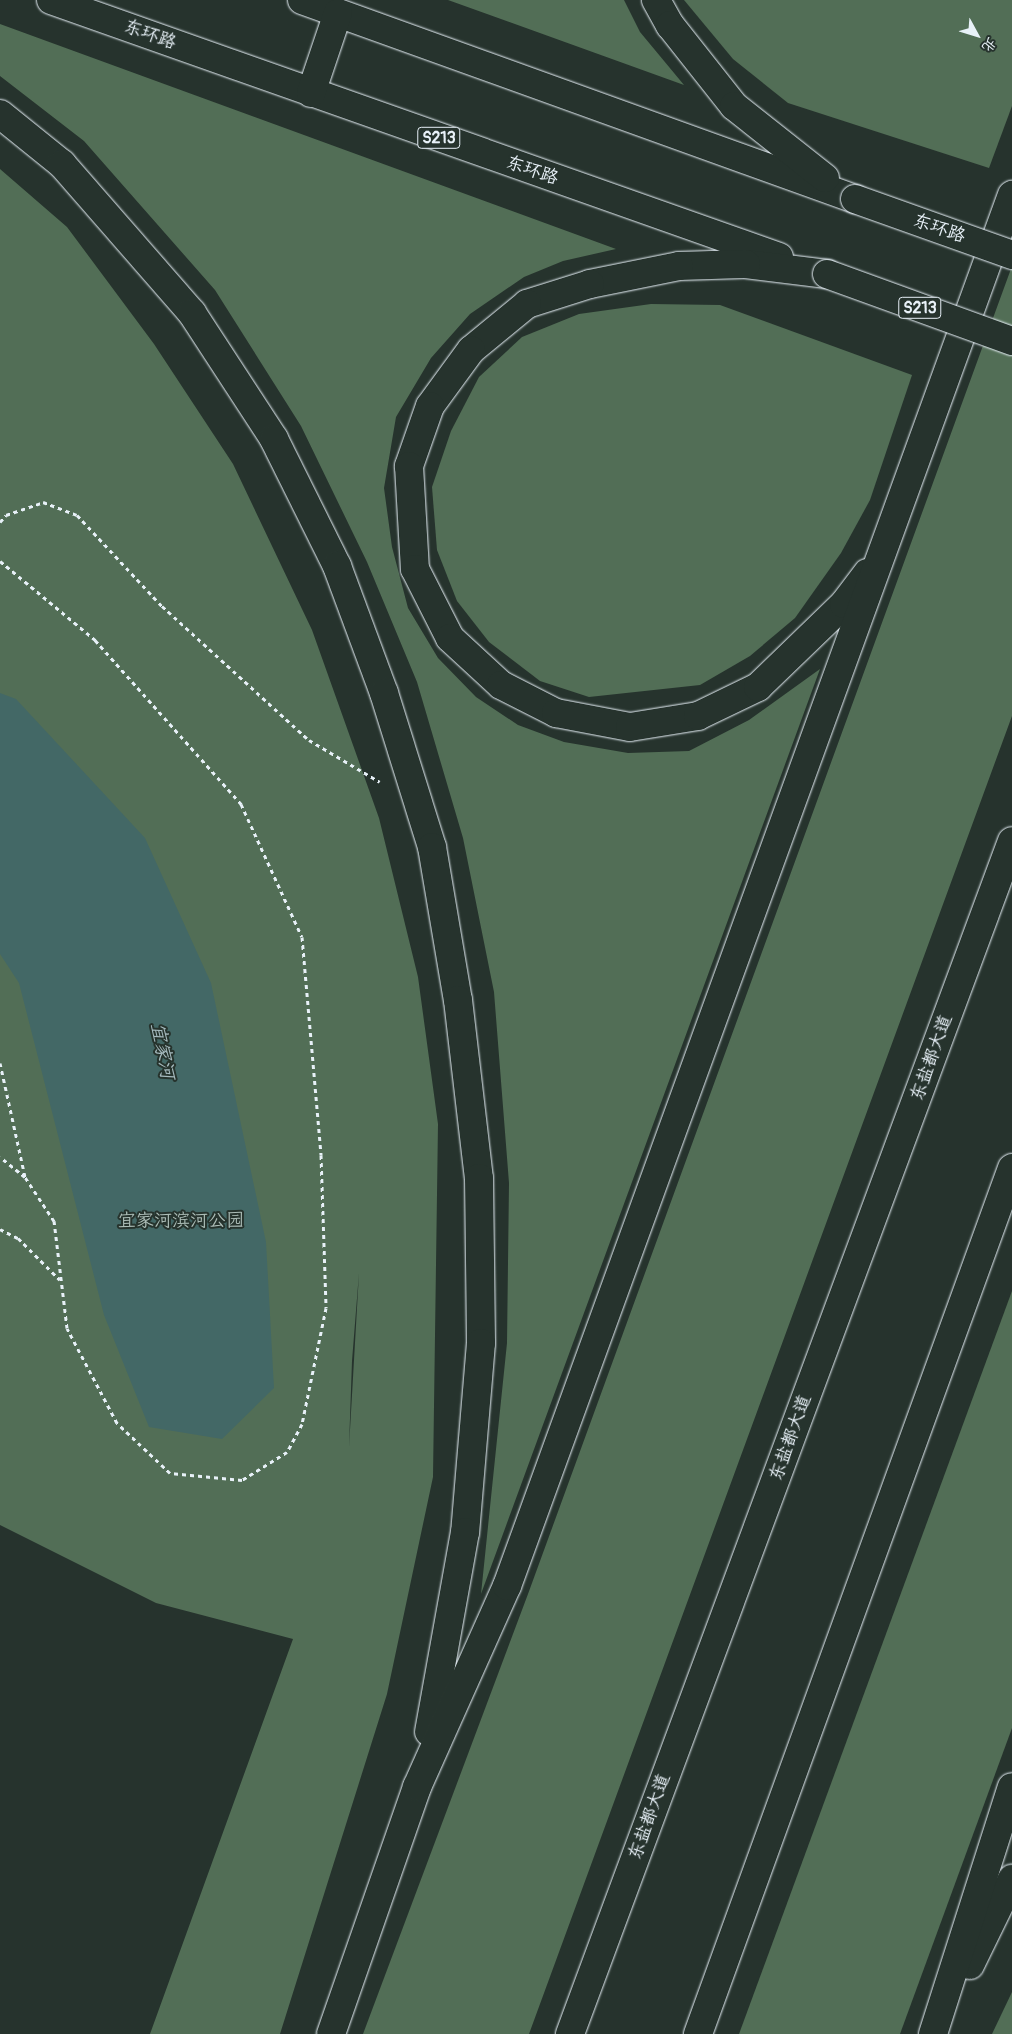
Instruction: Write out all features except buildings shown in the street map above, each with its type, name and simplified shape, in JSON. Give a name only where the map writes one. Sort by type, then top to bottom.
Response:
[{"type":"highway","name":"东环路","points":[[51,0],[1012,341]]},
{"type":"highway","name":"东环路","points":[[302,0],[1012,255]]},
{"type":"highway","points":[[656,0],[670,25],[734,106],[783,149],[854,199]]},
{"type":"highway","points":[[311,93],[338,13]]},
{"type":"highway","points":[[0,114],[62,164],[192,312],[274,440],[337,566],[432,847],[458,1000],[476,1150],[481,1343],[465,1532],[446,1654],[417,1787]]},
{"type":"highway","points":[[330,2034],[417,1787],[507,1586],[886,548],[1012,196]]},
{"type":"highway","points":[[827,274],[746,264],[679,266],[590,284],[527,304],[471,350],[430,406],[409,466],[415,569],[450,638],[500,685],[556,713],[630,727],[698,716],[758,687],[844,604],[886,548]]},
{"type":"highway","name":"东盐都大道","points":[[570,2034],[1012,841]]},
{"type":"highway","points":[[698,2034],[1012,1168]]},
{"type":"highway","points":[[935,2034],[1012,1787]]},
{"type":"highway","points":[[935,2034],[1012,1879]]},
{"type":"path","points":[[0,522],[6,515],[43,502],[77,515],[162,606],[309,740],[386,786],[414,791]]},
{"type":"path","points":[[0,561],[94,640],[241,804],[302,937],[321,1155],[326,1308],[302,1424],[287,1452],[242,1480],[170,1473],[117,1422],[67,1328],[54,1221],[25,1177],[0,1158]]},
{"type":"path","points":[[0,1063],[25,1177]]},
{"type":"path","points":[[0,1230],[18,1238],[61,1281]]},
{"type":"green space","points":[[448,0],[624,0],[640,32],[684,85]]},
{"type":"green space","points":[[684,0],[1012,0],[1012,106],[989,168],[788,103],[733,59]]},
{"type":"green space","points":[[0,24],[616,249],[563,261],[524,277],[470,314],[431,358],[396,417],[384,488],[392,547],[408,608],[438,658],[476,697],[518,725],[564,742],[628,753],[689,751],[749,720],[820,669],[481,1594],[507,1343],[509,1183],[494,992],[463,838],[417,682],[367,562],[301,426],[215,290],[84,141],[0,76]]},
{"type":"green space","name":"宜家河滨河公园","points":[[0,169],[67,227],[154,344],[233,464],[312,630],[379,818],[418,977],[438,1124],[433,1477],[387,1694],[280,2034],[150,2034],[293,1639],[156,1603],[0,1525]],"holes":[[[359,1273],[349,1447],[352,1361]]]},
{"type":"green space","points":[[1012,266],[1012,716],[529,2034],[363,2034],[528,1594]]},
{"type":"green space","points":[[651,304],[720,305],[912,375],[870,500],[841,553],[795,618],[750,656],[700,685],[589,697],[540,681],[489,642],[457,601],[437,550],[432,487],[451,431],[479,377],[522,337],[579,314]]},
{"type":"green space","points":[[1012,1291],[1012,1728],[900,2034],[739,2034]]},
{"type":"green space","points":[[1012,1992],[1012,2034],[992,2034]]},
{"type":"water","name":"宜家河","points":[[0,693],[16,699],[145,838],[211,983],[266,1242],[274,1388],[222,1439],[149,1427],[104,1315],[19,983],[0,954]]}]
